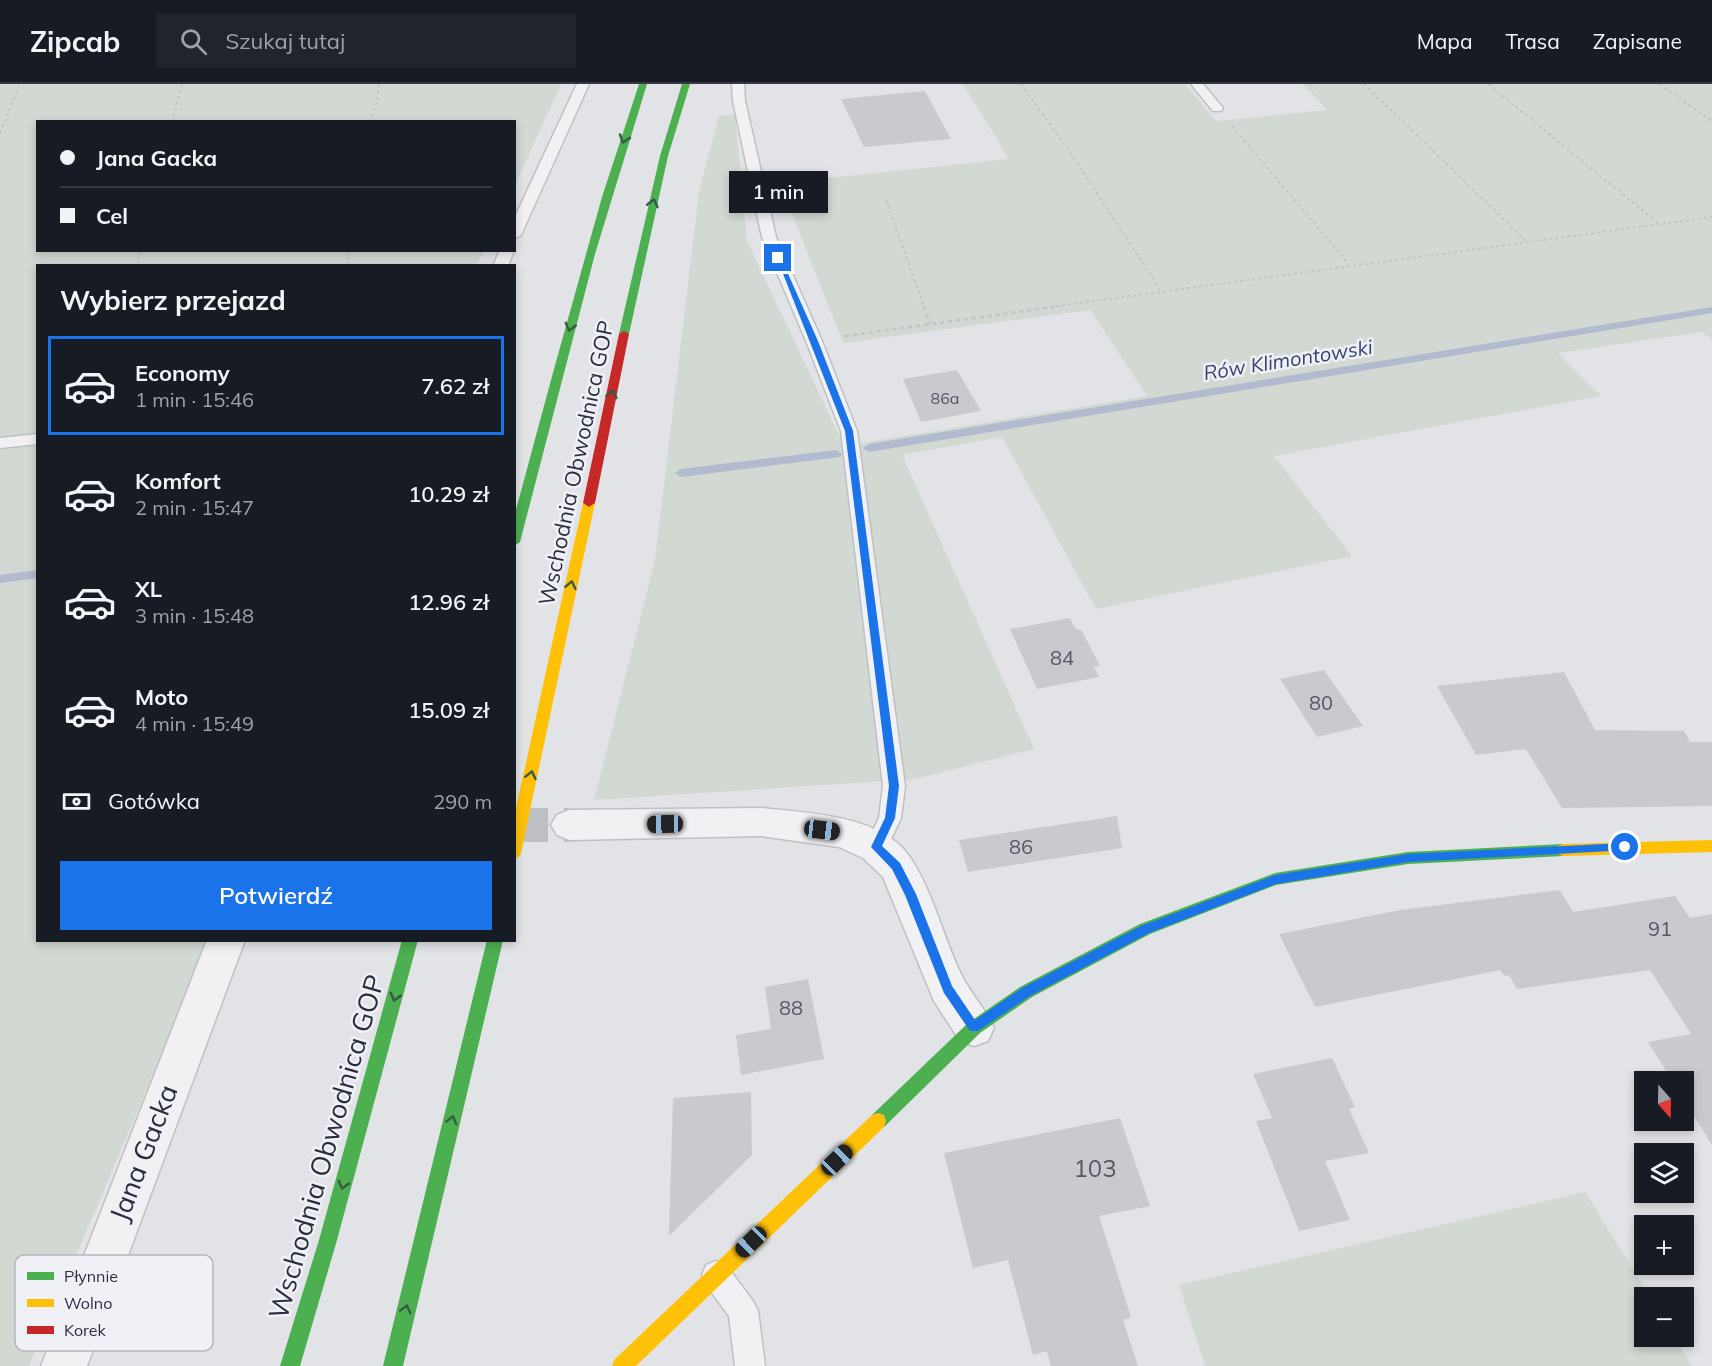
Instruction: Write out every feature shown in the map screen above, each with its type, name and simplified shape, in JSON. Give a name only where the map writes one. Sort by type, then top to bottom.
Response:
[{"type":"main road","name":"Wschodnia Obwodnica GOP","points":[[516,534],[585,268],[617,159],[643,84]]},
{"type":"main road","name":"Wschodnia Obwodnica GOP","points":[[516,844],[645,238],[664,156],[686,84]]},
{"type":"main road","points":[[622,1366],[974,1028],[1026,992],[1145,929],[1275,879],[1408,858],[1625,847],[1712,846]]},
{"type":"main road","name":"Wschodnia Obwodnica GOP","points":[[290,1366],[328,1240],[409,942]]},
{"type":"main road","points":[[393,1366],[495,942]]},
{"type":"street","points":[[569,825],[761,822],[842,833],[876,847],[896,866],[910,894],[948,989],[974,1028]]},
{"type":"street","name":"Jana Gacka","points":[[106,1255],[225,942]]},
{"type":"street","name":"Jana Gacka","points":[[64,1366],[70,1351]]},
{"type":"lane","points":[[516,231],[583,84]]},
{"type":"lane","points":[[738,84],[739,101],[769,237],[814,341],[849,431],[894,786],[890,818],[876,847]]},
{"type":"lane","points":[[1197,84],[1217,108]]},
{"type":"lane","points":[[0,444],[36,439]]},
{"type":"lane","points":[[716,1275],[743,1311],[750,1366]]},
{"type":"path","points":[[0,133],[20,84]]},
{"type":"path","points":[[173,120],[182,84]]},
{"type":"path","points":[[370,120],[377,104],[379,84]]},
{"type":"path","points":[[1021,84],[1068,150],[1161,291]]},
{"type":"path","points":[[1364,84],[1525,241]]},
{"type":"path","points":[[1488,84],[1660,224]]},
{"type":"path","points":[[1659,84],[1712,121]]},
{"type":"path","points":[[1217,108],[1350,265]]},
{"type":"path","points":[[886,200],[930,324]]},
{"type":"path","points":[[814,341],[1161,291],[1712,217]]},
{"type":"shaded area","points":[[0,84],[561,84],[516,183],[516,120],[36,120],[36,252],[484,252],[478,264],[36,264],[36,942],[210,942],[76,1255],[15,1255],[15,1351],[35,1351],[29,1366],[0,1366]]},
{"type":"shaded area","points":[[963,84],[1185,84],[1216,121],[1327,110],[1303,84],[1712,84],[1712,340],[1702,332],[1558,353],[1601,396],[1274,456],[1352,556],[1096,609],[1002,437],[902,455],[1034,749],[915,779],[594,800],[655,560],[699,192],[719,116],[735,115],[747,241],[844,446],[1147,396],[1090,310],[843,343],[780,183],[1009,159]]},
{"type":"shaded area","points":[[1585,1192],[1634,1271],[1634,1275],[1636,1275],[1644,1287],[1634,1287],[1634,1347],[1680,1347],[1692,1366],[1205,1366],[1179,1285]]},
{"type":"building","points":[[925,91],[951,139],[864,147],[841,99]]},
{"type":"building","points":[[957,370],[981,411],[921,422],[903,379]]},
{"type":"building","points":[[1070,618],[1075,628],[1082,631],[1100,666],[1094,667],[1099,677],[1037,689],[1010,629]]},
{"type":"building","points":[[1324,670],[1363,726],[1317,737],[1280,679]]},
{"type":"building","points":[[1564,672],[1595,730],[1684,731],[1690,742],[1712,742],[1712,806],[1562,808],[1526,749],[1476,755],[1437,686]]},
{"type":"building","points":[[1117,816],[1122,848],[968,872],[959,840]]},
{"type":"building","points":[[1560,890],[1573,912],[1675,896],[1690,918],[1712,914],[1712,1145],[1694,1116],[1694,1071],[1666,1071],[1648,1042],[1691,1034],[1650,970],[1517,989],[1509,975],[1504,976],[1501,970],[1315,1007],[1279,934],[1400,910]]},
{"type":"building","points":[[808,979],[824,1059],[741,1075],[736,1035],[771,1029],[765,987]]},
{"type":"building","points":[[1332,1058],[1355,1107],[1349,1109],[1369,1153],[1325,1161],[1350,1220],[1299,1231],[1256,1121],[1272,1118],[1253,1074]]},
{"type":"building","points":[[751,1092],[752,1155],[669,1236],[673,1098]]},
{"type":"building","points":[[1120,1118],[1150,1206],[1099,1216],[1131,1317],[1123,1320],[1138,1366],[1051,1366],[1047,1351],[1033,1355],[1008,1260],[973,1268],[944,1153]]},
{"type":"waterway","name":"Rów Klimontowski","points":[[869,448],[1712,310]]},
{"type":"waterway","name":"Rów Klimontowski","points":[[681,473],[836,454]]},
{"type":"waterway","name":"Rów Klimontowski","points":[[0,579],[36,574]]},
{"type":"tunnel","points":[[516,825],[569,825]]},
{"type":"traffic: fast","points":[[516,534],[590,254],[643,84]]},
{"type":"traffic: fast","points":[[624,334],[664,156],[686,84]]},
{"type":"traffic: fast","points":[[878,1121],[974,1028],[1026,992],[1145,929],[1275,879],[1408,858],[1563,850]]},
{"type":"traffic: fast","points":[[290,1366],[328,1240],[409,942]]},
{"type":"traffic: fast","points":[[393,1366],[495,942]]},
{"type":"traffic: slow","points":[[516,844],[589,503]]},
{"type":"traffic: slow","points":[[1563,850],[1712,846]]},
{"type":"traffic: slow","points":[[622,1366],[878,1121]]},
{"type":"traffic: jam","points":[[589,503],[624,334]]},
{"type":"route","points":[[778,258],[849,431],[894,786],[890,818],[876,847],[896,866],[910,894],[948,989],[974,1028],[1026,992],[1145,929],[1275,879],[1408,858],[1625,847]]}]
